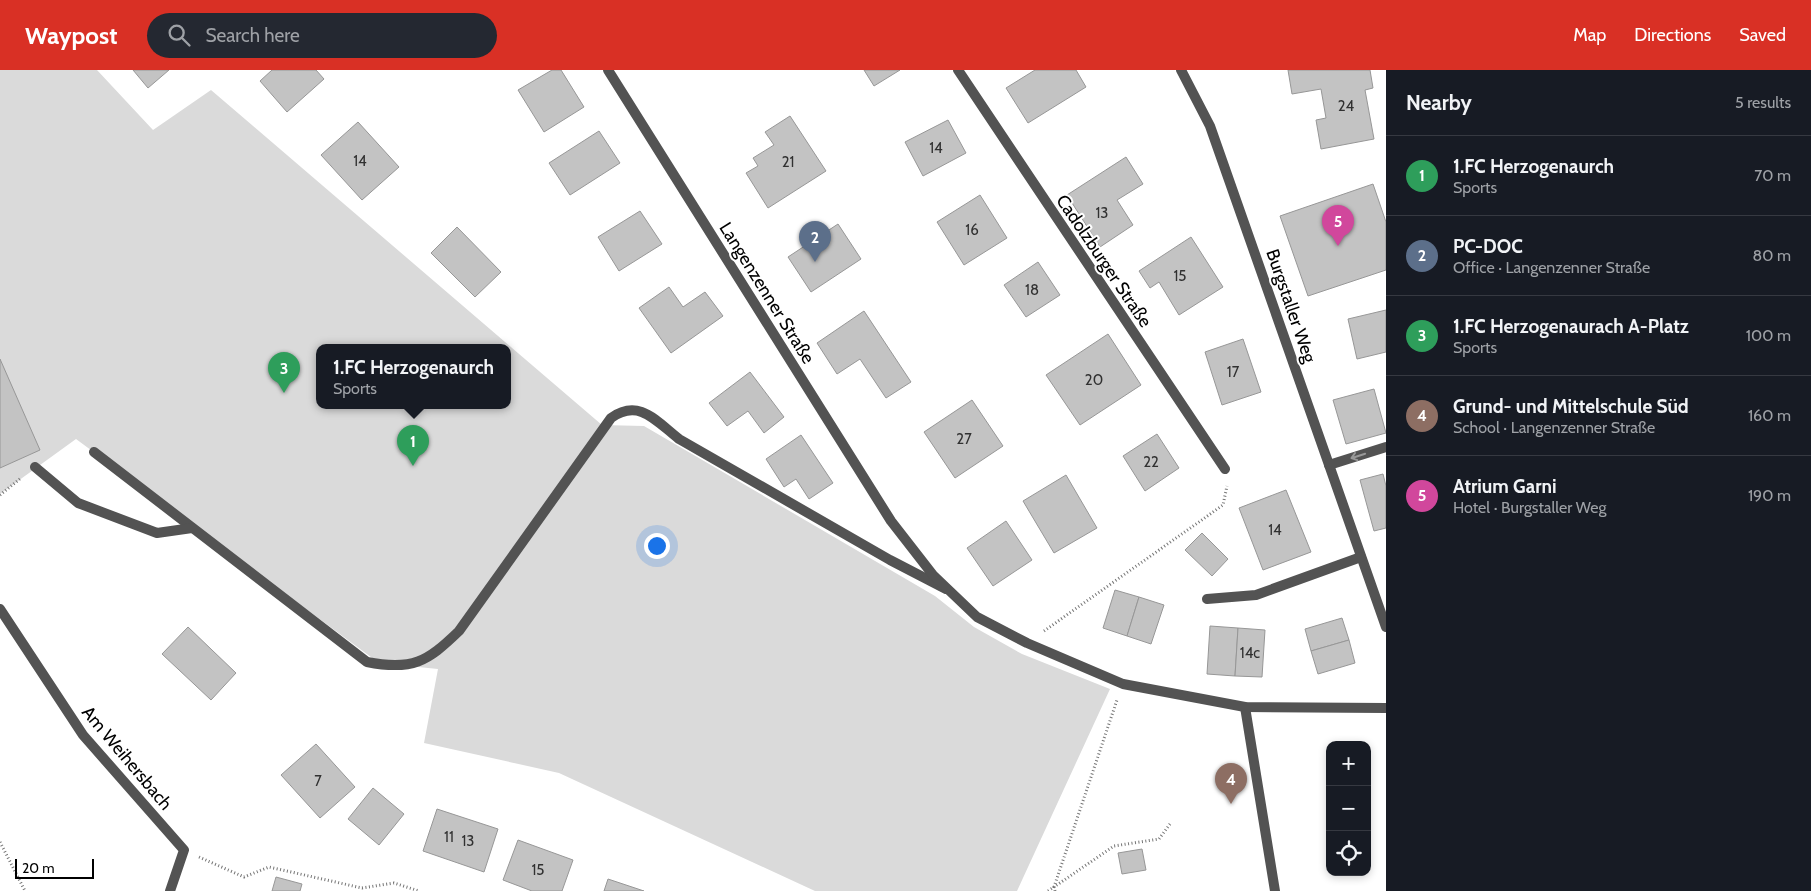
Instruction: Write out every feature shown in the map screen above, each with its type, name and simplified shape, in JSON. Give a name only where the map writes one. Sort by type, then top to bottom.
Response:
[{"type":"street","name":"Langenzenner Straße","points":[[608,70],[890,521],[933,575],[977,617],[1027,643],[1123,684],[1245,707],[1386,708]]},
{"type":"street","name":"Cadolzburger Straße","points":[[958,70],[1225,469]]},
{"type":"street","name":"Burgstaller Weg","points":[[1181,70],[1210,126],[1386,627]]},
{"type":"street","points":[[94,452],[367,662],[391,667],[414,664],[437,652],[459,631],[611,418],[623,410],[636,409],[678,438],[890,560],[950,591]]},
{"type":"street","points":[[1329,465],[1386,447]]},
{"type":"street","points":[[35,467],[78,503],[157,533],[192,528]]},
{"type":"street","points":[[1207,599],[1256,595],[1361,557]]},
{"type":"street","name":"Am Weihersbach","points":[[0,609],[83,735],[184,850]]},
{"type":"street","points":[[1245,707],[1275,891]]},
{"type":"street","points":[[170,891],[184,850]]},
{"type":"path","points":[[0,495],[35,467]]},
{"type":"path","points":[[1027,643],[1223,505],[1228,485],[1225,469]]},
{"type":"path","points":[[1054,889],[1123,684]]},
{"type":"path","points":[[1048,891],[1054,889],[1114,846],[1159,839],[1170,824]]},
{"type":"path","points":[[0,842],[25,891]]},
{"type":"path","points":[[184,850],[244,877],[269,867],[362,888],[394,884],[418,891]]},
{"type":"shaded area","points":[[0,70],[97,70],[153,130],[211,90],[507,344],[316,344],[316,409],[511,409],[511,347],[602,425],[644,426],[935,596],[974,627],[1022,654],[1110,689],[1017,891],[815,891],[559,773],[424,743],[438,669],[379,663],[76,439],[0,494]]},
{"type":"building","points":[[133,70],[169,70],[148,88]]},
{"type":"building","points":[[272,70],[316,70],[324,79],[287,112],[260,81]]},
{"type":"building","points":[[552,70],[561,70],[584,107],[544,132],[518,90]]},
{"type":"building","points":[[864,70],[900,70],[874,86]]},
{"type":"building","points":[[1035,70],[1076,70],[1086,87],[1028,123],[1006,88]]},
{"type":"building","points":[[1288,70],[1370,70],[1373,88],[1365,90],[1374,139],[1321,149],[1316,120],[1326,118],[1321,89],[1292,94]]},
{"type":"building","points":[[790,116],[826,171],[768,208],[746,173],[758,166],[753,158],[774,145],[765,132]]},
{"type":"building","points":[[948,120],[966,153],[923,176],[905,142]]},
{"type":"building","points":[[358,122],[399,167],[362,200],[321,155]]},
{"type":"building","points":[[599,131],[620,163],[570,195],[549,163]]},
{"type":"building","points":[[1126,157],[1143,184],[1117,200],[1133,225],[1100,247],[1067,195]]},
{"type":"building","points":[[1373,184],[1386,222],[1386,270],[1308,296],[1280,216]]},
{"type":"building","points":[[980,195],[1007,238],[964,265],[937,222]]},
{"type":"building","points":[[640,211],[662,244],[619,271],[598,237]]},
{"type":"building","points":[[838,224],[861,259],[811,292],[788,257]]},
{"type":"building","points":[[457,227],[501,272],[475,297],[431,253]]},
{"type":"building","points":[[1191,237],[1223,287],[1179,315],[1159,282],[1150,288],[1139,271]]},
{"type":"building","points":[[1038,262],[1060,295],[1026,317],[1004,285]]},
{"type":"building","points":[[669,287],[683,307],[705,292],[723,316],[671,353],[639,308]]},
{"type":"building","points":[[1386,310],[1386,352],[1357,359],[1348,319]]},
{"type":"building","points":[[864,311],[911,382],[886,398],[860,359],[837,374],[817,343]]},
{"type":"building","points":[[1108,334],[1141,385],[1080,425],[1046,375]]},
{"type":"building","points":[[1243,339],[1261,392],[1222,405],[1205,352]]},
{"type":"building","points":[[0,359],[40,450],[0,468]]},
{"type":"building","points":[[750,372],[784,417],[764,433],[748,411],[727,426],[709,403]]},
{"type":"building","points":[[1374,389],[1386,433],[1346,444],[1333,400]]},
{"type":"building","points":[[972,400],[1003,446],[955,478],[924,432]]},
{"type":"building","points":[[1157,434],[1179,468],[1145,491],[1123,456]]},
{"type":"building","points":[[801,435],[833,483],[809,499],[796,479],[784,487],[766,459]]},
{"type":"building","points":[[1383,474],[1386,486],[1386,528],[1374,531],[1360,480]]},
{"type":"building","points":[[1066,475],[1097,528],[1054,553],[1023,501]]},
{"type":"building","points":[[1286,490],[1311,552],[1263,570],[1239,508]]},
{"type":"building","points":[[1006,521],[1032,560],[993,586],[967,548]]},
{"type":"building","points":[[1202,533],[1228,559],[1212,576],[1185,550]]},
{"type":"building","points":[[1115,590],[1139,597],[1127,636],[1103,628]]},
{"type":"building","points":[[1139,597],[1164,605],[1151,644],[1127,636]]},
{"type":"building","points":[[1342,618],[1349,640],[1311,651],[1305,629]]},
{"type":"building","points":[[1210,626],[1238,628],[1235,676],[1207,674]]},
{"type":"building","points":[[188,627],[236,673],[211,700],[162,654]]},
{"type":"building","points":[[1238,628],[1265,630],[1262,677],[1235,676]]},
{"type":"building","points":[[1349,640],[1355,663],[1318,674],[1311,651]]},
{"type":"building","points":[[316,744],[355,787],[320,818],[281,775]]},
{"type":"building","points":[[373,788],[404,814],[379,845],[348,819]]},
{"type":"building","points":[[437,809],[498,829],[484,872],[423,851]]},
{"type":"building","points":[[518,840],[573,860],[562,891],[532,891],[503,880]]},
{"type":"building","points":[[1142,849],[1146,870],[1122,874],[1118,853]]},
{"type":"building","points":[[276,877],[302,884],[300,891],[272,891]]},
{"type":"building","points":[[608,879],[644,891],[604,891]]},
{"type":"place","name":"Atrium Garni","points":[[1338,246]]},
{"type":"place","name":"PC-DOC","points":[[815,262]]},
{"type":"place","name":"1.FC Herzogenaurach A-Platz","points":[[284,393]]},
{"type":"place","name":"1.FC Herzogenaurch","points":[[413,466]]},
{"type":"place","name":"Grund- und Mittelschule Süd","points":[[1231,804]]}]
